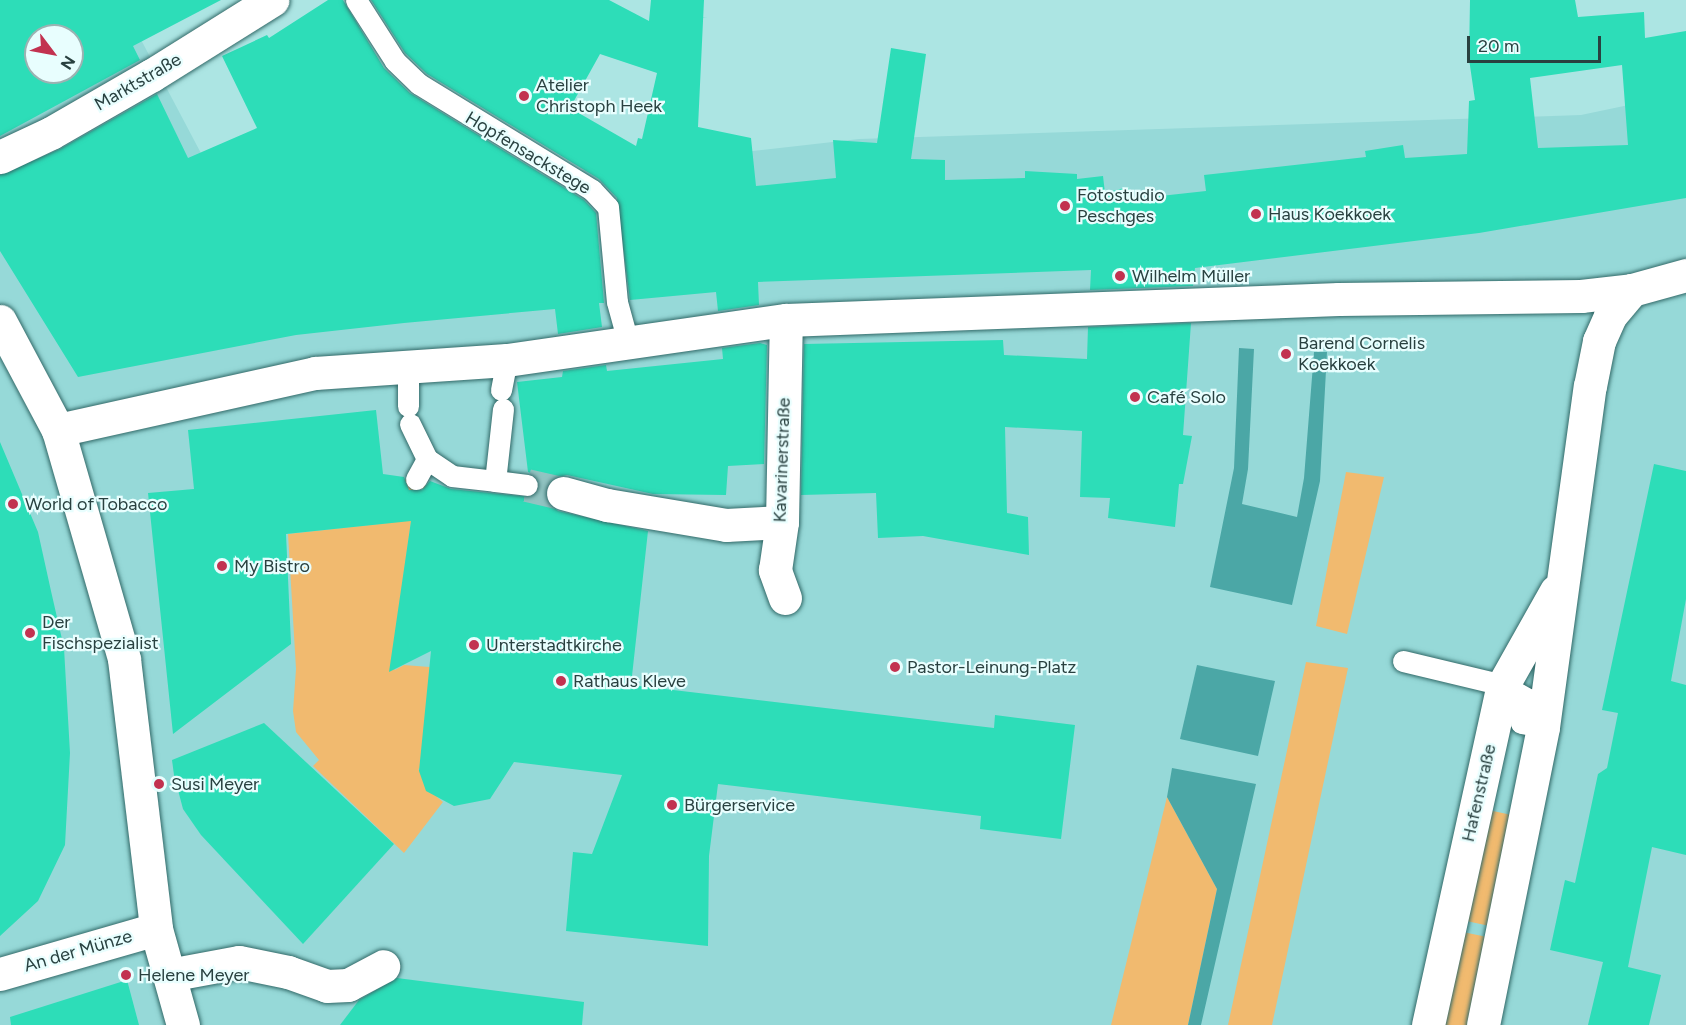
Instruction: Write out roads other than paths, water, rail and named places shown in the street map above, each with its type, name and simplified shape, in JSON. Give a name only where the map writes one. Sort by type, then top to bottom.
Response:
[{"type":"street","name":"Marktstraße","points":[[0,157],[51,133],[142,81],[272,0]]},
{"type":"street","points":[[58,430],[315,373],[408,367],[504,386],[628,342],[786,320],[1339,299],[1581,296],[1632,290],[1686,275]]},
{"type":"street","points":[[1483,1025],[1543,727],[1590,386],[1599,341],[1611,316],[1632,290]]},
{"type":"street","name":"Kavarinerstraße","points":[[785,598],[775,570],[782,522],[786,320]]},
{"type":"street","points":[[0,321],[58,430],[124,659],[156,929],[183,1025]]},
{"type":"street","points":[[562,493],[607,505],[726,525],[782,522]]},
{"type":"street","name":"Hafenstraße","points":[[1428,1025],[1503,685],[1565,574]]},
{"type":"street","name":"An der Münze","points":[[0,974],[156,929]]},
{"type":"street","points":[[170,975],[239,962],[288,972],[327,986],[348,985],[383,966]]},
{"type":"lane","name":"Hopfensackstege","points":[[356,0],[395,61],[419,84],[592,190],[608,207],[617,303],[628,342]]},
{"type":"lane","points":[[408,367],[409,415],[427,459],[452,476],[527,485]]},
{"type":"lane","points":[[495,481],[504,386]]},
{"type":"lane","points":[[416,479],[427,459]]},
{"type":"lane","points":[[1403,661],[1503,685],[1526,698],[1521,723],[1543,727]]},
{"type":"tunnel","points":[[527,485],[563,493]]},
{"type":"place","name":"Atelier Christoph Heek","points":[[524,96]]},
{"type":"place","name":"Fotostudio Peschges","points":[[1065,206]]},
{"type":"place","name":"Haus Koekkoek","points":[[1256,214]]},
{"type":"place","name":"Wilhelm Müller","points":[[1120,276]]},
{"type":"place","name":"Barend Cornelis Koekkoek","points":[[1286,354]]},
{"type":"place","name":"Café Solo","points":[[1135,397]]},
{"type":"place","name":"World of Tobacco","points":[[13,504]]},
{"type":"place","name":"My Bistro","points":[[222,566]]},
{"type":"place","name":"Der Fischspezialist","points":[[30,633]]},
{"type":"place","name":"Unterstadtkirche","points":[[474,645]]},
{"type":"place","name":"Pastor-Leinung-Platz","points":[[895,667]]},
{"type":"place","name":"Rathaus Kleve","points":[[561,681]]},
{"type":"place","name":"Susi Meyer","points":[[159,784]]},
{"type":"place","name":"Bürgerservice","points":[[672,805]]},
{"type":"place","name":"Helene Meyer","points":[[126,975]]}]
